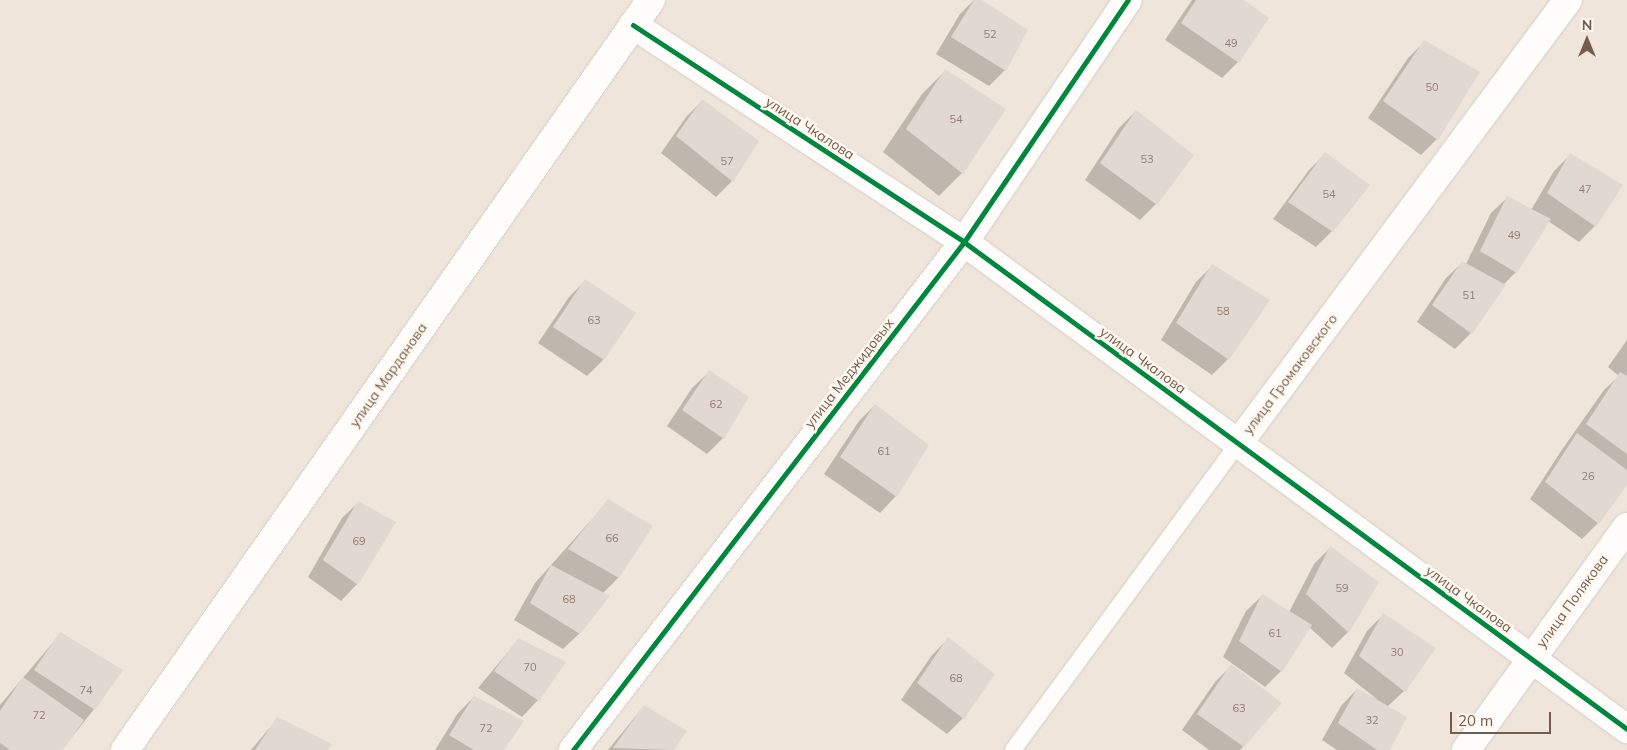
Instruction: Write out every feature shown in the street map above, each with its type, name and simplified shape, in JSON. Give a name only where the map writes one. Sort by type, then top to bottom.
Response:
[{"type":"street","name":"улица Марданова","points":[[126,750],[651,0]]},
{"type":"street","name":"улица Меджидовых","points":[[573,750],[964,242],[1128,0]]},
{"type":"street","name":"улица Громаковского","points":[[1238,444],[1568,0]]},
{"type":"street","name":"улица Чкалова","points":[[634,24],[964,242],[1627,729]]},
{"type":"street","name":"улица Полякова","points":[[1466,750],[1627,527]]},
{"type":"lane","name":"улица Громаковского","points":[[1013,750],[1238,444]]},
{"type":"shaded area","points":[[0,0],[1627,0],[1627,750],[0,750]]},
{"type":"building","points":[[974,0],[982,0],[1028,30],[1006,71],[951,37]]},
{"type":"building","points":[[1196,0],[1244,0],[1269,18],[1239,63],[1181,23]]},
{"type":"building","points":[[1424,40],[1480,72],[1438,140],[1383,101]]},
{"type":"building","points":[[945,69],[1006,109],[963,174],[906,129]]},
{"type":"building","points":[[702,99],[759,141],[733,182],[676,136]]},
{"type":"building","points":[[1136,110],[1194,155],[1157,205],[1100,163]]},
{"type":"building","points":[[1325,152],[1370,185],[1333,232],[1288,202]]},
{"type":"building","points":[[1570,153],[1623,185],[1596,227],[1547,193]]},
{"type":"building","points":[[1507,196],[1551,219],[1517,273],[1480,251]]},
{"type":"building","points":[[1462,261],[1506,285],[1472,334],[1432,305]]},
{"type":"building","points":[[1212,264],[1270,300],[1229,360],[1176,323]]},
{"type":"building","points":[[585,279],[636,313],[604,360],[553,327]]},
{"type":"building","points":[[709,370],[749,397],[724,439],[682,410]]},
{"type":"building","points":[[1620,372],[1627,376],[1627,454],[1586,424]]},
{"type":"building","points":[[875,404],[929,445],[897,497],[840,457]]},
{"type":"building","points":[[1577,433],[1627,470],[1627,485],[1599,524],[1545,482]]},
{"type":"building","points":[[608,499],[653,526],[619,578],[568,549]]},
{"type":"building","points":[[358,501],[396,522],[358,585],[323,560]]},
{"type":"building","points":[[1330,546],[1379,582],[1349,633],[1306,594]]},
{"type":"building","points":[[551,565],[610,596],[580,634],[530,603]]},
{"type":"building","points":[[1262,594],[1312,625],[1282,672],[1239,641]]},
{"type":"building","points":[[1383,613],[1436,648],[1405,692],[1359,656]]},
{"type":"building","points":[[60,632],[123,670],[95,710],[34,670]]},
{"type":"building","points":[[948,637],[995,674],[964,719],[917,683]]},
{"type":"building","points":[[518,638],[566,662],[539,701],[494,671]]},
{"type":"building","points":[[1231,664],[1282,703],[1244,747],[1197,714]]},
{"type":"building","points":[[23,677],[84,720],[63,750],[10,750],[0,743],[0,711]]},
{"type":"building","points":[[1357,688],[1407,717],[1390,750],[1377,750],[1338,723]]},
{"type":"building","points":[[474,696],[524,721],[504,750],[474,750],[449,735]]},
{"type":"building","points":[[644,705],[687,731],[674,750],[613,748]]},
{"type":"building","points":[[277,717],[332,744],[328,750],[255,750]]},
{"type":"cycle path","points":[[573,750],[964,242],[1128,0]]},
{"type":"cycle path","points":[[633,25],[964,242],[1627,729]]}]
